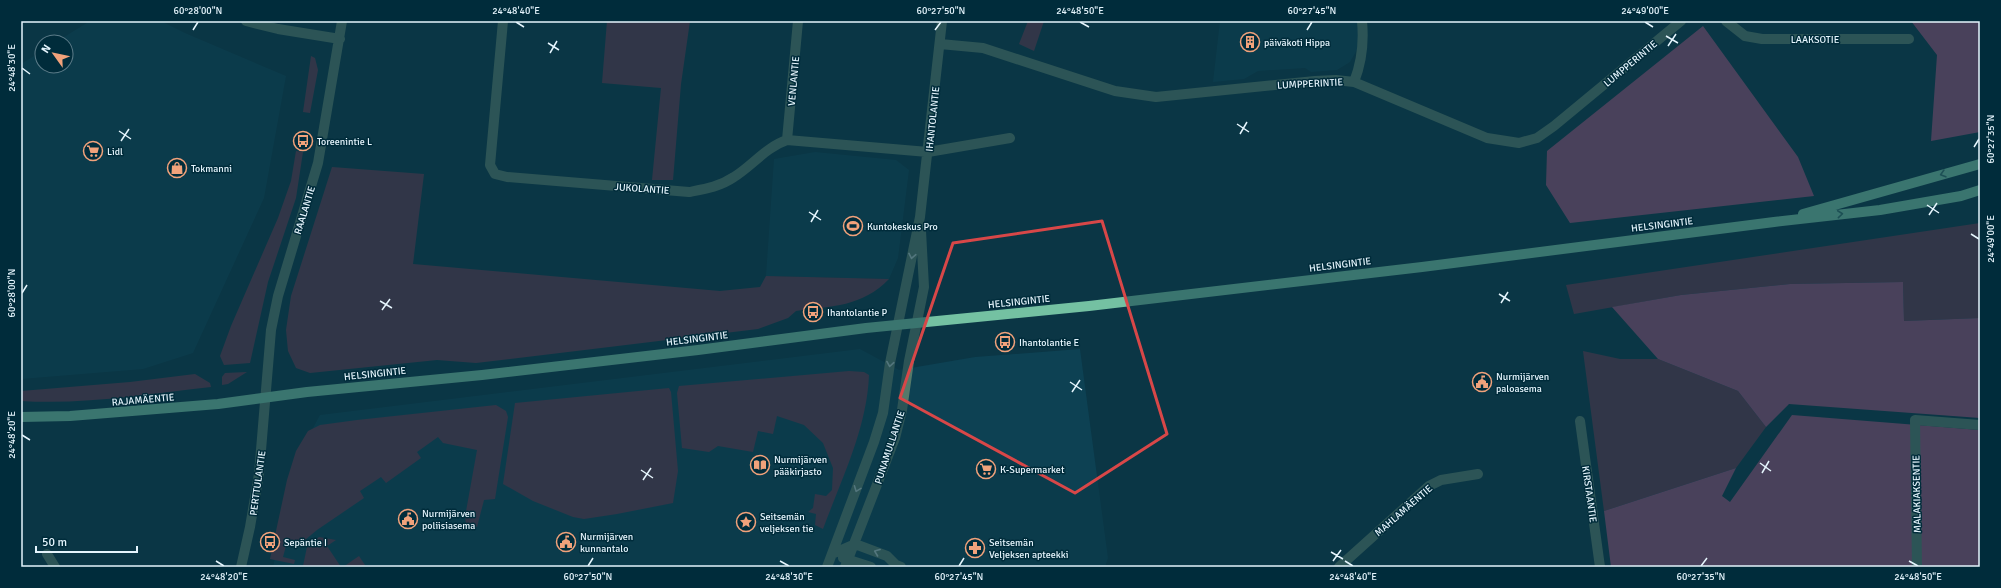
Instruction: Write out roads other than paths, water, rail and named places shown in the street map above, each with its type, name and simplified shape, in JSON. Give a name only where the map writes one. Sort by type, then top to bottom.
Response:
[{"type":"main road","name":"HELSINGINTIE","points":[[1774,222],[1980,164]]},
{"type":"main road","name":"HELSINGINTIE","points":[[266,398],[307,392],[482,375],[898,325],[1089,306],[1406,269],[1880,210],[1962,196],[1980,190]]},
{"type":"main road","name":"RAJAMÄENTIE","points":[[21,417],[124,412],[266,398]]},
{"type":"street","points":[[246,21],[278,29],[340,39]]},
{"type":"street","name":"RAALANTIE","points":[[266,398],[272,330],[278,296],[318,163],[342,21]]},
{"type":"street","name":"JUKOLANTIE","points":[[503,21],[490,165],[495,174],[507,177],[689,192],[714,188],[727,181],[776,143],[787,140],[928,152],[1010,138]]},
{"type":"street","name":"VENLANTIE","points":[[787,140],[798,21]]},
{"type":"street","name":"IHANTOLANTIE","points":[[898,325],[920,217],[942,21]]},
{"type":"street","points":[[1354,82],[1360,68],[1363,39],[1362,21]]},
{"type":"street","name":"LUMPPERINTIE","points":[[940,44],[983,48],[1115,91],[1156,97],[1316,81],[1336,80],[1354,82],[1487,138],[1519,143],[1536,138],[1554,126],[1681,21]]},
{"type":"street","name":"LAAKSOTIE","points":[[1726,21],[1744,36],[1762,39],[1909,39]]},
{"type":"street","name":"IHANTOLANTIE","points":[[917,323],[924,286],[920,217]]},
{"type":"street","name":"PUNAMULLANTIE","points":[[847,563],[895,438],[902,410],[917,323]]},
{"type":"street","name":"PUNAMULLANTIE","points":[[827,567],[874,442],[883,413],[890,362],[898,325]]},
{"type":"street","name":"PERTTULANTIE","points":[[241,567],[260,474],[266,398]]},
{"type":"street","name":"KIRSTAANTIE","points":[[1580,420],[1600,567]]},
{"type":"street","name":"MALAKIAKSENTIE","points":[[1917,567],[1915,420],[1980,425]]},
{"type":"street","name":"MAHLAMÄENTIE","points":[[1339,567],[1429,486],[1441,480],[1478,474]]},
{"type":"street","points":[[832,554],[855,544],[887,556],[896,566]]},
{"type":"street","points":[[47,554],[55,567]]},
{"type":"street","points":[[832,554],[847,563],[871,567]]},
{"type":"place","name":"päiväkoti Hippa","points":[[1250,42]]},
{"type":"place","name":"Toreenintie L","points":[[303,141]]},
{"type":"place","name":"Lidl","points":[[93,151]]},
{"type":"place","name":"Tokmanni","points":[[177,168]]},
{"type":"place","name":"Kuntokeskus Pro","points":[[853,226]]},
{"type":"place","name":"Ihantolantie P","points":[[813,312]]},
{"type":"place","name":"Ihantolantie E","points":[[1005,342]]},
{"type":"place","name":"Nurmijärven paloasema","points":[[1482,382]]},
{"type":"place","name":"Nurmijärven pääkirjasto","points":[[760,465]]},
{"type":"place","name":"K-Supermarket","points":[[986,469]]},
{"type":"place","name":"Nurmijärven poliisiasema","points":[[408,519]]},
{"type":"place","name":"Seitsemän veljeksen tie","points":[[746,522]]},
{"type":"place","name":"Sepäntie I","points":[[270,542]]},
{"type":"place","name":"Nurmijärven kunnantalo","points":[[566,542]]},
{"type":"place","name":"Seitsemän Veljeksen apteekki","points":[[975,548]]}]
